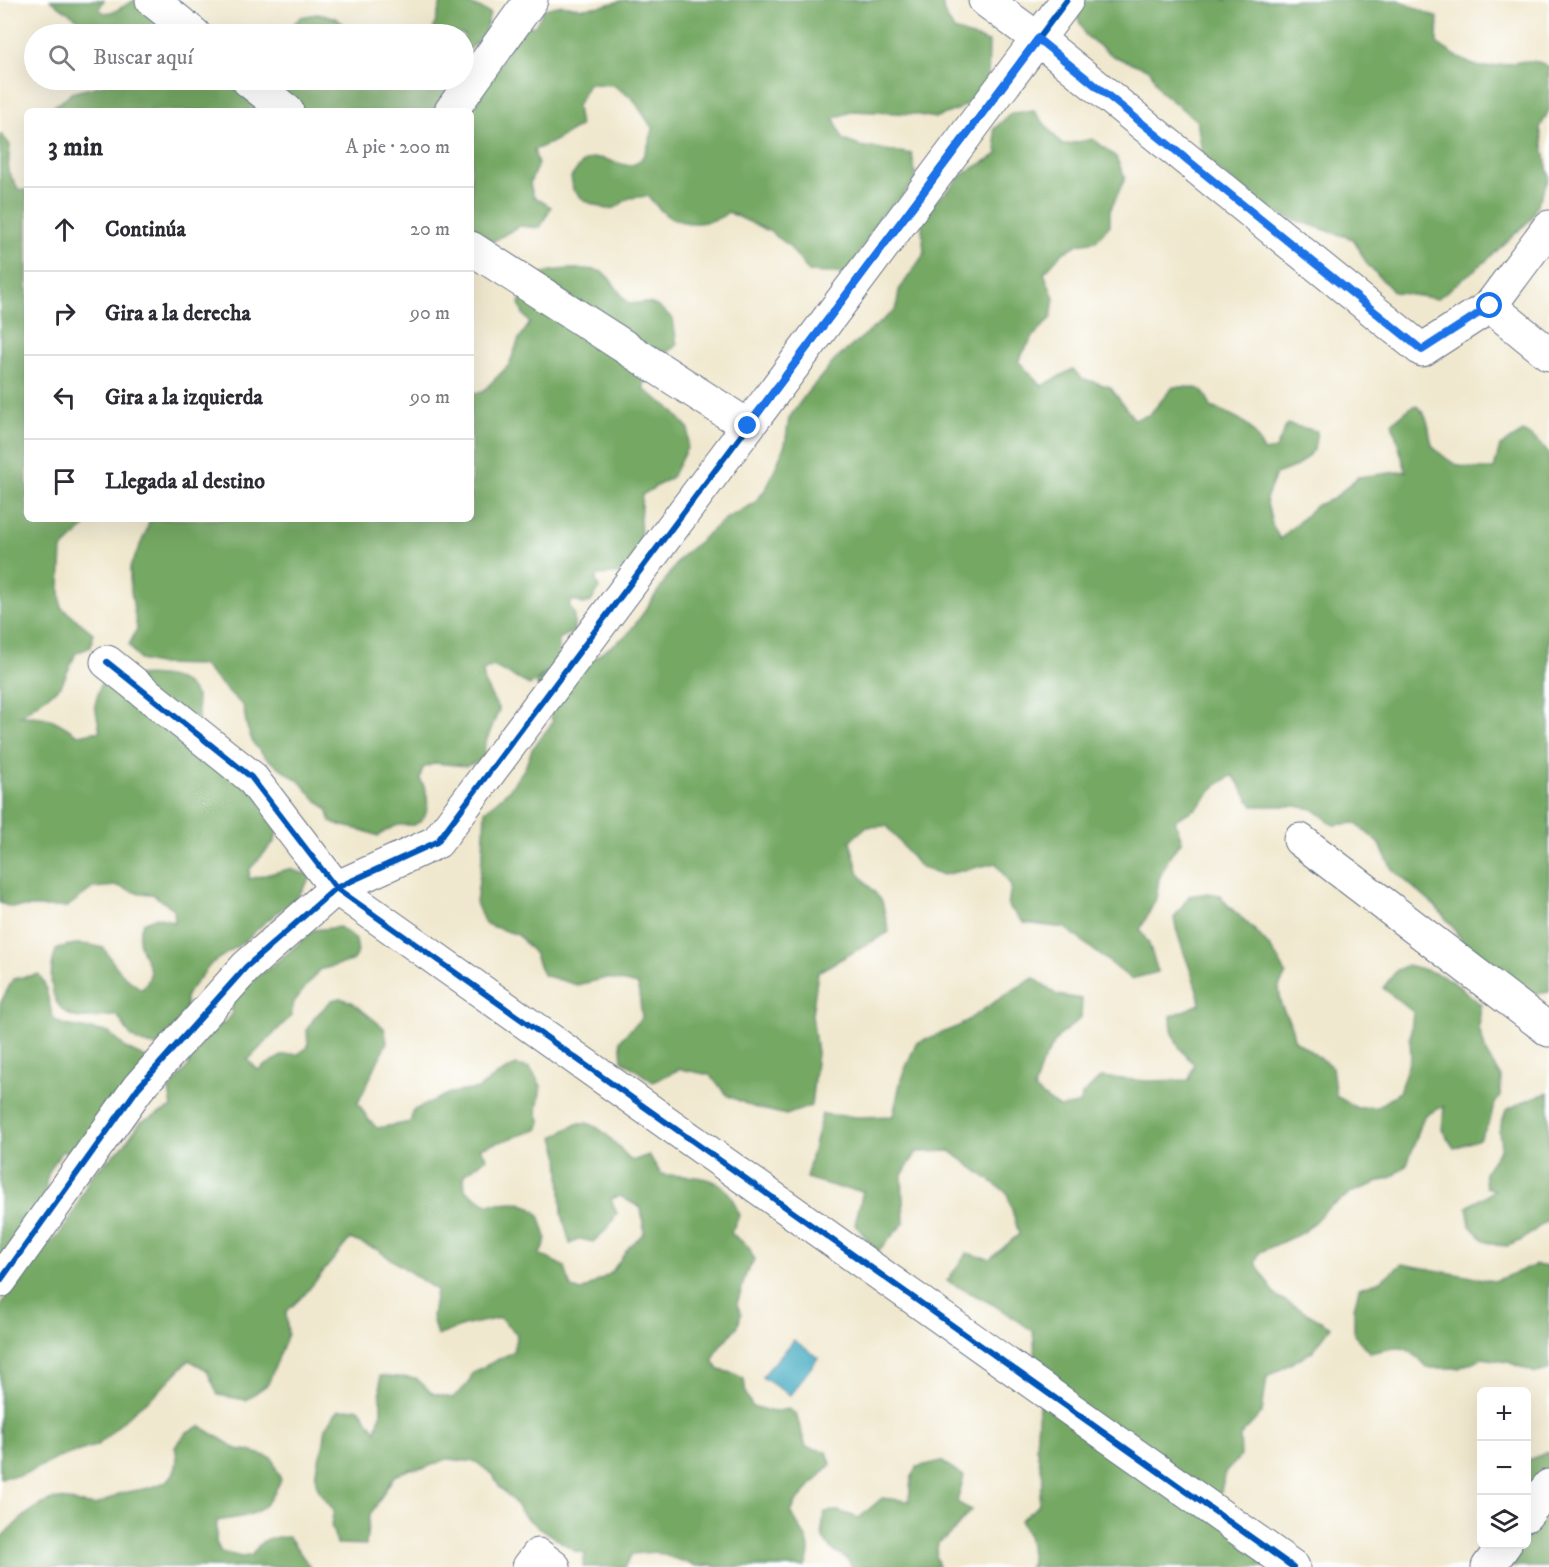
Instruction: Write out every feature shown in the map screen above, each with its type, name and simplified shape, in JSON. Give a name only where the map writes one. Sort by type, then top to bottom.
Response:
[{"type":"street","points":[[152,0],[182,24]]},
{"type":"street","points":[[474,79],[531,0]]},
{"type":"street","points":[[985,0],[1038,39],[1422,350],[1490,306],[1549,227]]},
{"type":"street","points":[[0,1281],[138,1088],[246,967],[336,888],[437,842],[1067,0]]},
{"type":"street","points":[[261,90],[283,108]]},
{"type":"street","points":[[453,108],[466,90]]},
{"type":"street","points":[[474,250],[748,426]]},
{"type":"street","points":[[1490,306],[1549,354]]},
{"type":"street","points":[[107,662],[251,777],[336,888],[1293,1567]]},
{"type":"street","points":[[1300,840],[1549,1030]]},
{"type":"street","points":[[1531,1510],[1549,1486]]},
{"type":"street","points":[[1488,1567],[1502,1549]]},
{"type":"green space","points":[[50,0],[104,0],[99,9],[105,13],[115,11],[135,0],[170,0],[175,24],[86,24]]},
{"type":"green space","points":[[461,0],[490,13],[485,32],[474,45],[474,24],[435,24],[441,2]]},
{"type":"green space","points":[[624,0],[942,0],[944,13],[954,30],[989,42],[988,85],[959,109],[935,118],[914,114],[854,111],[834,118],[843,140],[860,146],[912,154],[916,179],[902,196],[880,216],[848,274],[809,272],[789,246],[769,231],[728,212],[715,220],[692,223],[669,217],[648,196],[629,198],[615,208],[606,209],[585,201],[573,190],[571,177],[580,165],[594,158],[602,158],[624,165],[638,162],[646,150],[653,129],[633,99],[613,85],[588,84],[577,106],[580,126],[534,150],[538,164],[530,183],[533,196],[551,207],[540,228],[519,226],[494,241],[474,238],[473,108],[522,27],[535,26],[544,9],[562,5],[582,8]]},
{"type":"green space","points":[[1083,0],[1398,0],[1438,18],[1437,43],[1472,64],[1491,67],[1534,61],[1549,67],[1549,110],[1540,128],[1549,178],[1531,219],[1487,260],[1437,299],[1394,292],[1367,264],[1353,239],[1277,214],[1203,159],[1197,121],[1160,91],[1150,70],[1113,56],[1085,35],[1075,11]]},
{"type":"green space","points":[[317,14],[337,19],[343,24],[294,24],[301,17]]},
{"type":"green space","points":[[83,90],[449,90],[440,108],[51,108],[71,93]]},
{"type":"green space","points":[[1034,111],[1062,145],[1093,139],[1116,157],[1125,178],[1110,211],[1110,225],[1096,241],[1078,244],[1061,254],[1044,273],[1054,298],[1051,318],[1032,338],[1018,361],[1042,386],[1073,369],[1081,378],[1110,387],[1134,419],[1149,415],[1173,387],[1197,388],[1205,394],[1211,407],[1237,417],[1249,427],[1263,451],[1276,449],[1287,424],[1317,431],[1314,450],[1297,466],[1276,474],[1266,499],[1272,524],[1280,539],[1317,505],[1333,499],[1358,477],[1406,471],[1392,423],[1416,405],[1426,419],[1433,447],[1453,463],[1472,468],[1494,469],[1500,446],[1523,432],[1537,440],[1549,454],[1549,992],[1521,996],[1471,954],[1436,907],[1392,869],[1379,843],[1355,823],[1334,825],[1313,809],[1296,806],[1253,806],[1233,775],[1215,786],[1198,807],[1175,820],[1182,841],[1171,854],[1159,879],[1156,899],[1140,930],[1149,944],[1158,972],[1131,979],[1065,928],[1024,923],[1008,906],[1011,886],[996,863],[943,875],[919,866],[887,826],[866,827],[850,841],[859,874],[882,901],[889,932],[818,972],[812,1015],[817,1053],[811,1106],[786,1115],[753,1107],[728,1096],[710,1075],[680,1069],[653,1082],[622,1060],[620,1040],[642,1018],[638,985],[607,978],[577,985],[543,975],[534,953],[518,935],[485,924],[476,903],[483,850],[485,811],[508,791],[525,768],[532,749],[553,722],[536,683],[547,671],[530,685],[493,666],[483,671],[485,684],[499,710],[485,744],[483,760],[466,766],[435,763],[423,768],[420,779],[426,791],[428,804],[424,816],[414,825],[396,826],[378,836],[331,822],[327,809],[300,782],[266,758],[253,743],[243,706],[202,665],[157,664],[140,660],[129,645],[137,629],[130,585],[130,567],[149,522],[474,522],[474,393],[482,392],[509,365],[519,339],[530,323],[519,303],[528,285],[540,275],[554,270],[592,269],[606,274],[629,304],[653,304],[673,319],[677,345],[655,364],[643,389],[669,407],[689,429],[687,448],[672,477],[642,495],[641,537],[638,552],[627,573],[597,575],[599,588],[591,602],[583,604],[573,600],[569,605],[574,613],[574,631],[559,639],[558,663],[594,658],[627,635],[681,557],[725,519],[755,503],[767,487],[785,444],[789,418],[806,394],[836,359],[896,309],[899,290],[924,254],[921,213],[963,174],[998,154],[994,129],[1011,113]]},
{"type":"green space","points":[[0,135],[2,135],[10,145],[8,171],[19,190],[24,190],[24,522],[90,522],[62,549],[60,588],[61,607],[93,633],[91,647],[76,653],[61,686],[20,716],[38,716],[51,720],[78,735],[100,731],[95,705],[101,683],[151,675],[178,680],[188,685],[195,694],[198,704],[198,722],[282,818],[274,842],[250,869],[249,879],[289,869],[312,876],[298,896],[245,941],[211,964],[186,995],[186,1014],[157,1046],[143,1044],[133,1038],[118,1016],[81,1018],[63,1010],[54,995],[52,967],[56,950],[62,947],[80,944],[104,948],[120,971],[142,989],[150,976],[139,941],[143,923],[157,917],[175,922],[174,909],[152,894],[137,893],[118,886],[93,888],[67,907],[11,907],[0,903]]},
{"type":"green space","points":[[1208,893],[1220,895],[1227,905],[1261,937],[1277,958],[1286,974],[1279,987],[1281,1005],[1291,1025],[1294,1039],[1332,1067],[1336,1096],[1357,1108],[1377,1107],[1399,1092],[1411,1056],[1413,1012],[1383,988],[1397,970],[1407,965],[1431,971],[1447,979],[1481,1005],[1479,1028],[1487,1055],[1501,1077],[1500,1097],[1494,1105],[1490,1121],[1480,1139],[1454,1148],[1442,1130],[1444,1106],[1424,1116],[1407,1165],[1392,1177],[1353,1192],[1329,1207],[1304,1232],[1260,1252],[1255,1262],[1275,1295],[1331,1327],[1313,1351],[1267,1377],[1262,1413],[1240,1436],[1241,1456],[1225,1473],[1218,1505],[1307,1567],[1028,1567],[1032,1563],[1029,1539],[1020,1520],[1038,1506],[1043,1477],[1036,1447],[1041,1375],[1035,1353],[1033,1331],[994,1305],[947,1281],[967,1253],[990,1259],[1019,1234],[1007,1193],[950,1151],[917,1152],[902,1175],[904,1223],[877,1252],[855,1224],[863,1191],[840,1188],[806,1178],[822,1114],[858,1117],[893,1116],[901,1079],[916,1043],[959,1026],[1034,978],[1057,995],[1082,999],[1081,1018],[1058,1037],[1042,1063],[1034,1089],[1059,1108],[1081,1103],[1082,1095],[1101,1077],[1147,1081],[1189,1080],[1194,1064],[1176,1043],[1171,1016],[1200,1004],[1174,918],[1189,896]]},
{"type":"green space","points":[[340,927],[356,940],[358,952],[352,961],[319,970],[294,1002],[291,1016],[248,1060],[258,1070],[283,1055],[298,1054],[308,1047],[307,1029],[315,1017],[332,1000],[340,998],[352,1002],[384,1028],[387,1042],[358,1103],[377,1128],[411,1122],[412,1111],[450,1093],[478,1089],[516,1065],[530,1068],[541,1086],[537,1112],[541,1122],[537,1130],[480,1148],[487,1158],[464,1175],[465,1190],[487,1204],[520,1203],[530,1207],[539,1215],[546,1237],[544,1248],[539,1254],[565,1267],[571,1288],[582,1291],[611,1273],[629,1247],[644,1233],[641,1208],[620,1196],[611,1199],[617,1214],[607,1229],[593,1242],[580,1239],[570,1244],[562,1214],[559,1155],[554,1137],[570,1127],[587,1123],[601,1130],[632,1161],[649,1155],[661,1174],[710,1180],[727,1191],[734,1201],[739,1216],[731,1233],[749,1247],[754,1260],[746,1274],[737,1304],[741,1314],[738,1326],[720,1346],[713,1360],[719,1370],[733,1373],[744,1379],[746,1394],[752,1406],[773,1412],[788,1409],[796,1414],[806,1447],[827,1452],[831,1464],[796,1502],[791,1513],[808,1545],[808,1559],[805,1567],[696,1566],[655,1552],[632,1554],[625,1567],[583,1567],[585,1553],[575,1551],[527,1519],[500,1488],[493,1475],[476,1462],[447,1459],[425,1468],[410,1469],[394,1476],[369,1517],[366,1545],[337,1544],[331,1525],[334,1510],[321,1494],[316,1474],[326,1428],[339,1410],[359,1408],[376,1431],[381,1411],[380,1376],[416,1378],[432,1393],[452,1398],[468,1384],[473,1372],[513,1352],[517,1334],[500,1318],[463,1326],[437,1336],[432,1317],[436,1290],[376,1249],[350,1239],[305,1294],[286,1312],[288,1334],[268,1384],[246,1400],[218,1395],[207,1370],[189,1360],[157,1393],[98,1445],[58,1458],[22,1475],[0,1478],[0,1310],[10,1285],[30,1258],[60,1234],[74,1212],[90,1177],[124,1145],[141,1122],[172,1107],[169,1090],[189,1065],[189,1048],[205,1033],[225,1022],[232,1015],[231,997],[313,930]]},
{"type":"green space","points":[[39,974],[45,985],[53,1019],[64,1025],[108,1032],[127,1049],[152,1061],[134,1124],[122,1134],[73,1155],[62,1151],[48,1175],[46,1192],[0,1261],[0,1004],[13,979]]},
{"type":"green space","points":[[1549,1093],[1549,1219],[1522,1240],[1508,1246],[1485,1241],[1470,1226],[1467,1207],[1495,1190],[1486,1187],[1484,1173],[1501,1148],[1499,1131],[1506,1110]]},
{"type":"green space","points":[[1402,1264],[1494,1281],[1536,1265],[1549,1267],[1549,1370],[1536,1373],[1508,1362],[1482,1358],[1459,1368],[1428,1368],[1414,1354],[1402,1348],[1370,1353],[1354,1335],[1354,1308],[1359,1288],[1380,1281]]},
{"type":"green space","points":[[200,1426],[237,1449],[272,1458],[281,1480],[269,1501],[257,1512],[217,1521],[216,1542],[221,1552],[242,1557],[252,1555],[267,1539],[289,1537],[310,1567],[0,1567],[0,1538],[31,1511],[57,1499],[96,1505],[119,1494],[161,1484],[175,1471],[177,1461],[175,1447],[187,1432]]},
{"type":"green space","points":[[1549,1452],[1549,1567],[1498,1567],[1489,1549],[1531,1549],[1531,1459]]},
{"type":"green space","points":[[941,1461],[964,1476],[957,1502],[971,1510],[951,1534],[938,1543],[936,1556],[939,1567],[851,1567],[848,1559],[825,1541],[822,1529],[825,1512],[838,1511],[859,1518],[882,1498],[909,1501],[911,1479],[917,1467]]},
{"type":"water","points":[[794,1340],[818,1358],[790,1395],[762,1377]]},
{"type":"cycle path","points":[[0,1281],[138,1088],[246,967],[336,888],[437,842],[1067,0]]},
{"type":"cycle path","points":[[107,662],[251,777],[336,888],[1293,1567]]},
{"type":"route","points":[[748,426],[1038,39],[1422,350],[1490,306]]}]
